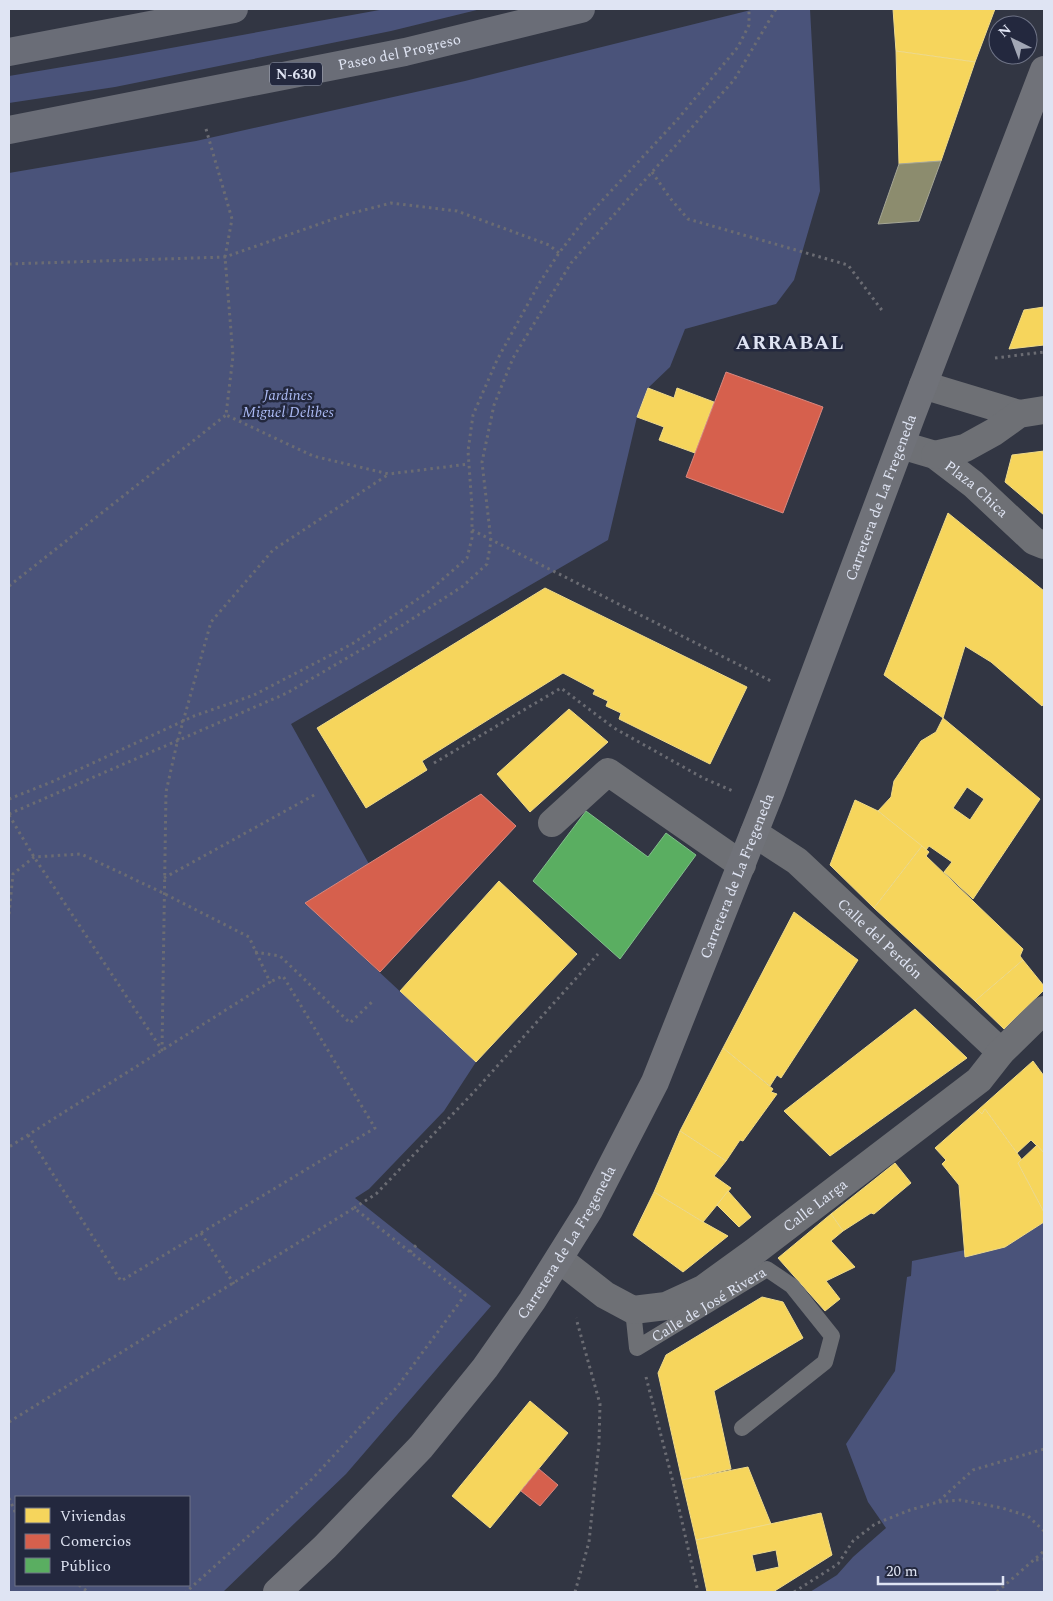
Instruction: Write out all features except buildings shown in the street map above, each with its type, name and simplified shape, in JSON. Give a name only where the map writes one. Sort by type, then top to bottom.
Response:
[{"type":"highway","points":[[9,52],[234,9]]},
{"type":"highway","name":"Paseo del Progreso","points":[[9,130],[405,52],[582,9]]},
{"type":"main road","name":"Carretera de La Fregeneda","points":[[277,1592],[326,1547],[421,1447],[485,1368],[560,1259],[589,1210],[655,1082],[742,865],[1044,70]]},
{"type":"street","points":[[923,385],[1031,412]]},
{"type":"street","points":[[935,455],[965,448],[1031,412]]},
{"type":"street","name":"Plaza Chica","points":[[900,445],[935,455],[973,484],[1034,541],[1044,545]]},
{"type":"street","points":[[552,822],[608,772],[742,865]]},
{"type":"street","name":"Calle del Perdón","points":[[754,833],[797,861],[1002,1052]]},
{"type":"street","name":"Calle Larga","points":[[633,1310],[666,1306],[703,1288],[754,1252],[979,1080],[1002,1052],[1044,1010]]},
{"type":"street","points":[[560,1259],[606,1295],[633,1310]]},
{"type":"lane","name":"Calle de José Rivera","points":[[633,1310],[637,1348],[767,1269],[792,1286],[832,1336],[825,1362],[742,1428]]},
{"type":"path","points":[[9,799],[54,781],[183,721],[254,695],[352,644],[428,592],[467,558],[472,538],[468,451],[473,415],[497,360],[540,282],[585,219],[677,120],[738,47],[749,25],[749,9]]},
{"type":"path","points":[[162,1050],[34,858],[9,815],[287,693],[395,630],[463,586],[487,564],[491,541],[482,462],[494,404],[513,358],[571,263],[734,80],[776,9]]},
{"type":"path","points":[[9,586],[226,415],[233,356],[225,257],[232,219],[206,129]]},
{"type":"path","points":[[652,172],[670,198],[688,219],[848,265],[884,313]]},
{"type":"path","points":[[9,264],[225,257],[344,215],[392,203],[457,211],[549,245],[559,253]]},
{"type":"path","points":[[996,358],[1044,352]]},
{"type":"path","points":[[226,415],[313,456],[389,474],[469,464]]},
{"type":"path","points":[[162,1050],[163,879],[166,792],[177,742],[211,622],[273,550],[389,474]]},
{"type":"path","points":[[472,530],[774,682]]},
{"type":"path","points":[[434,763],[561,688],[614,728],[703,778],[733,791]]},
{"type":"path","points":[[163,879],[316,794]]},
{"type":"path","points":[[9,914],[13,874],[34,858],[81,854],[249,937],[270,982]]},
{"type":"path","points":[[255,952],[280,956],[350,1023],[373,1001]]},
{"type":"path","points":[[9,1422],[234,1284],[376,1194],[474,1093],[598,954]]},
{"type":"path","points":[[9,1147],[270,982],[283,976],[375,1128],[121,1281],[28,1135]]},
{"type":"path","points":[[186,1592],[312,1479],[397,1387],[465,1296],[354,1208]]},
{"type":"path","points":[[201,1233],[234,1284]]},
{"type":"path","points":[[410,1252],[418,1243]]},
{"type":"path","points":[[574,1313],[600,1404],[599,1443],[589,1542],[575,1592]]},
{"type":"path","points":[[646,1378],[673,1482],[698,1592]]},
{"type":"path","points":[[938,1502],[973,1470],[1044,1448]]},
{"type":"path","points":[[9,1498],[15,1512]]},
{"type":"path","points":[[794,1592],[838,1564],[854,1541],[875,1524],[910,1510],[938,1502],[960,1500],[1002,1508],[1028,1516],[1044,1530]]},
{"type":"path","points":[[997,1592],[1036,1560],[1044,1551]]},
{"type":"path","points":[[1036,1560],[1044,1558]]},
{"type":"green space","points":[[385,9],[481,9],[391,31],[115,87],[9,103],[9,76]]},
{"type":"green space","name":"Jardines Miguel Delibes","points":[[755,9],[810,9],[820,191],[794,280],[776,304],[685,329],[670,367],[648,388],[637,417],[608,540],[291,724],[369,864],[305,903],[476,1062],[444,1111],[369,1189],[355,1198],[491,1306],[346,1474],[223,1592],[9,1592],[9,173],[196,141],[465,81]]},
{"type":"green space","points":[[1044,1222],[1044,1592],[810,1592],[837,1575],[853,1557],[886,1528],[868,1502],[846,1444],[895,1371],[907,1277],[911,1276],[912,1261],[965,1250],[1004,1247]]},
{"type":"district","name":"ARRABAL","points":[[790,343]]}]
